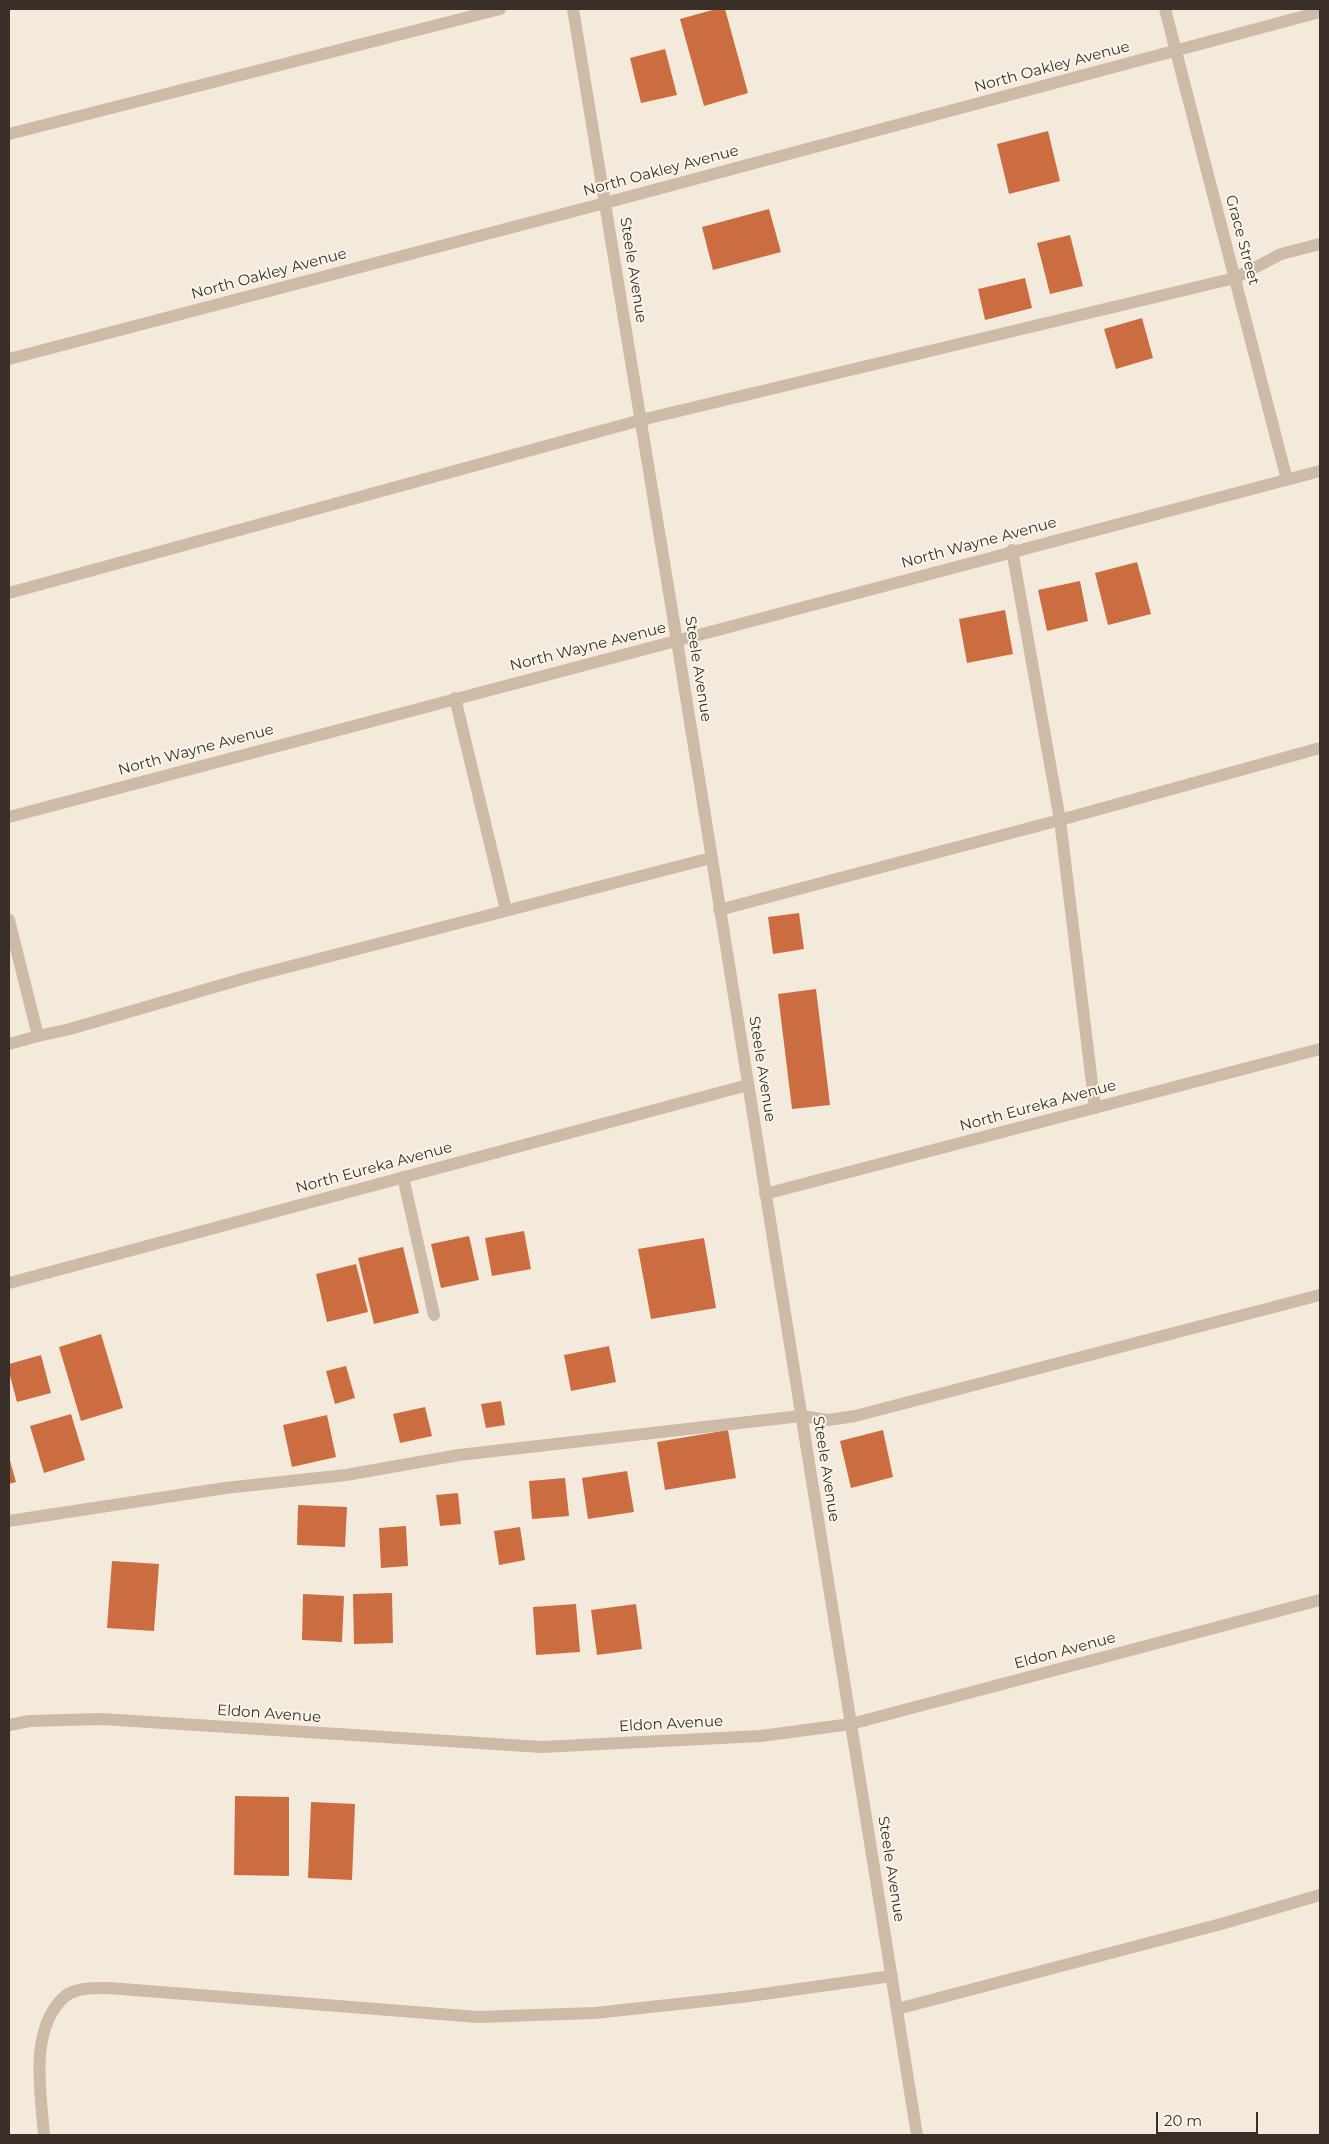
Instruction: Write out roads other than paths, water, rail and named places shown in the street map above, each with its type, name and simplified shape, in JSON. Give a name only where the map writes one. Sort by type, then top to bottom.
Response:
[{"type":"street","points":[[9,134],[500,9]]},
{"type":"street","name":"Steele Avenue","points":[[573,9],[677,641],[917,2135]]},
{"type":"street","name":"Grace Street","points":[[1165,9],[1287,480]]},
{"type":"street","name":"North Oakley Avenue","points":[[9,359],[605,203],[1320,12]]},
{"type":"street","points":[[9,593],[641,420],[1235,278],[1281,254],[1320,244]]},
{"type":"street","name":"North Wayne Avenue","points":[[9,817],[677,641],[1012,550],[1320,471]]},
{"type":"street","points":[[1012,550],[1060,820],[1095,1108]]},
{"type":"street","points":[[455,698],[506,910]]},
{"type":"street","points":[[719,910],[1060,820],[1320,748]]},
{"type":"street","points":[[9,1044],[70,1029],[249,977],[711,858]]},
{"type":"street","points":[[9,920],[38,1036]]},
{"type":"street","name":"North Eureka Avenue","points":[[765,1194],[1320,1049]]},
{"type":"street","name":"North Eureka Avenue","points":[[9,1283],[748,1085]]},
{"type":"street","points":[[403,1177],[434,1315]]},
{"type":"street","points":[[9,1522],[225,1488],[346,1475],[459,1455],[801,1416],[828,1420],[854,1416],[1320,1294]]},
{"type":"street","name":"Eldon Avenue","points":[[9,1725],[30,1721],[102,1719],[542,1747],[761,1736],[851,1724],[1320,1600]]},
{"type":"street","points":[[897,2009],[1221,1924],[1320,1896]]},
{"type":"street","points":[[44,2135],[40,2072],[42,2038],[50,2017],[63,1998],[84,1988],[110,1988],[478,2017],[595,2014],[742,1997],[892,1976]]}]
